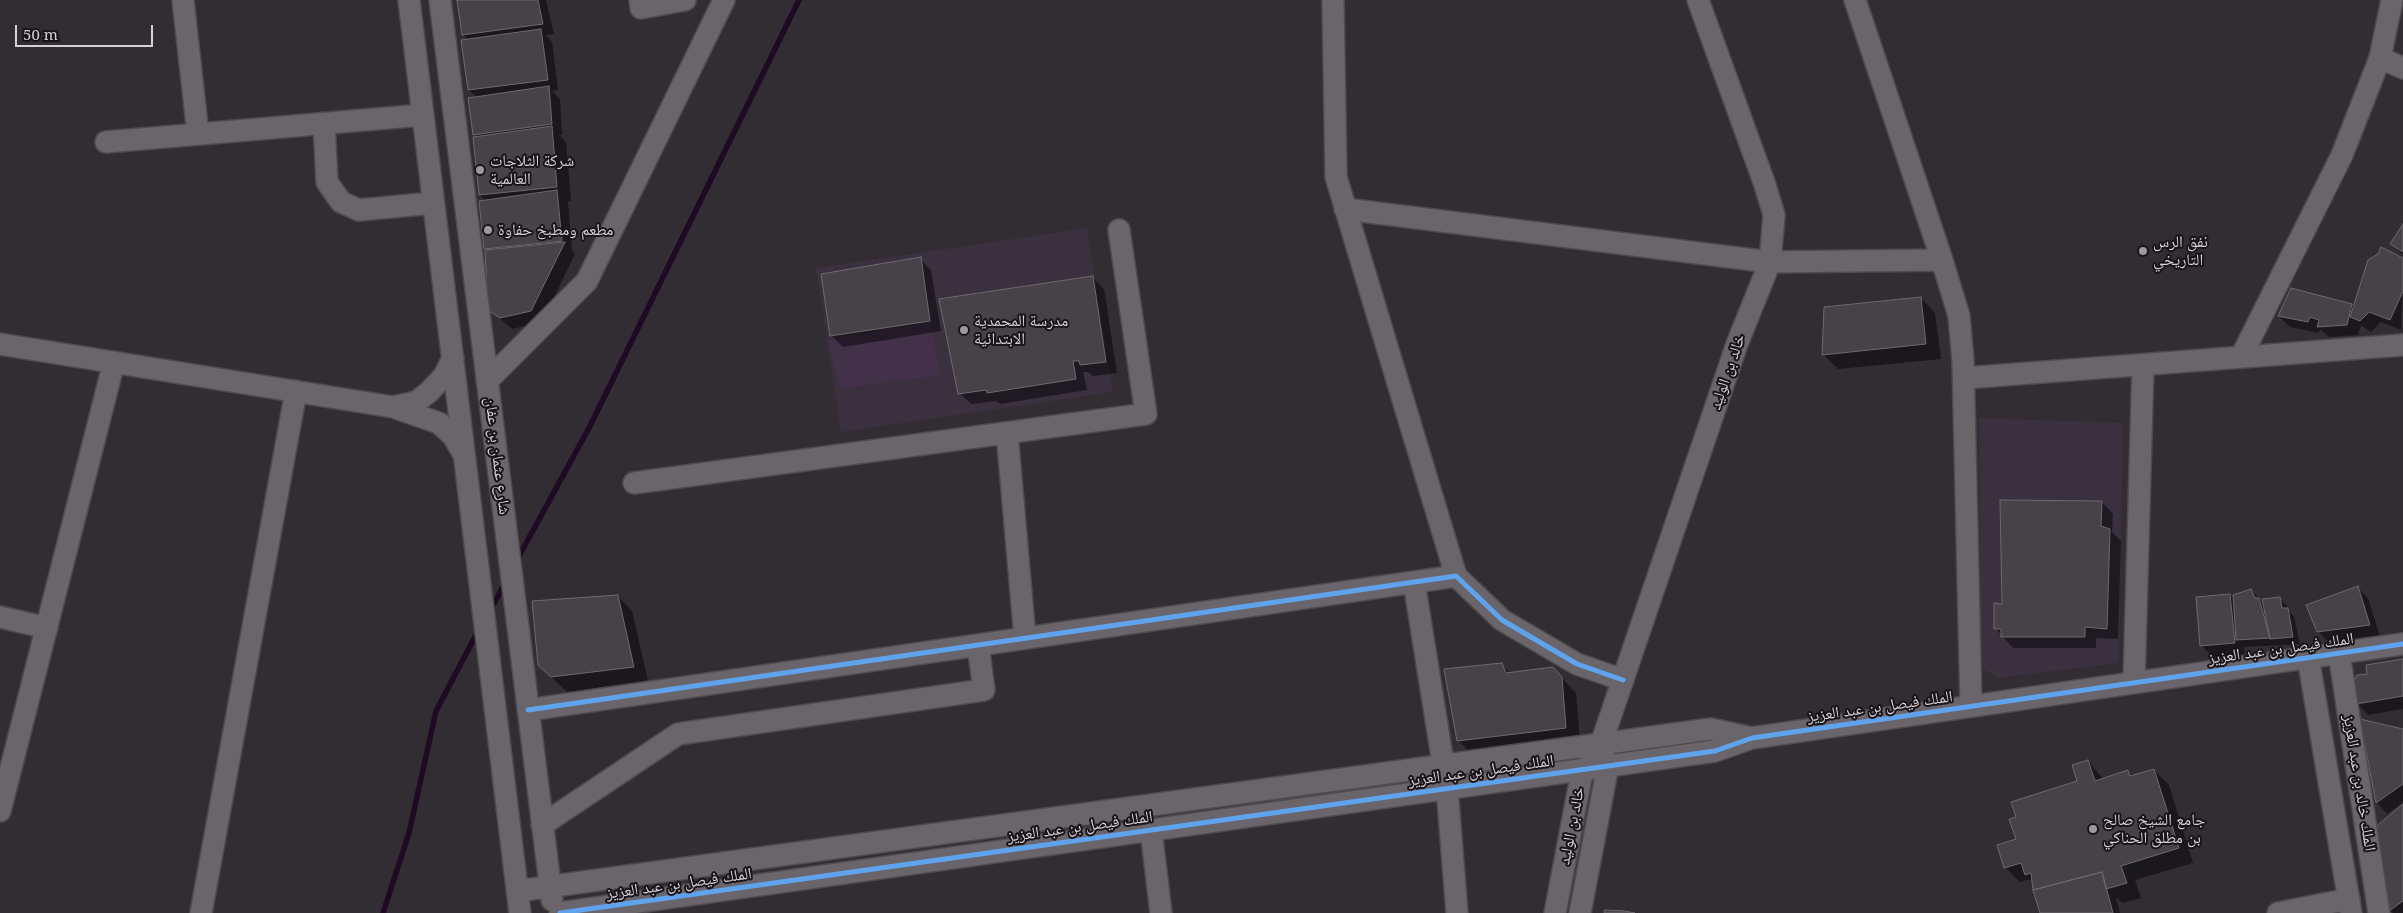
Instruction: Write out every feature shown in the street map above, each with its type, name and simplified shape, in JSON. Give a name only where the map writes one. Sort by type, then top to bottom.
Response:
[{"type":"street","points":[[183,0],[198,134]]},
{"type":"street","name":"شارع عثمان بن عفان","points":[[409,0],[520,913]]},
{"type":"street","name":"شارع عثمان بن عفان","points":[[440,0],[553,913]]},
{"type":"street","points":[[640,0],[641,8],[685,0]]},
{"type":"street","points":[[487,381],[587,282],[724,0]]},
{"type":"street","points":[[1333,0],[1336,177],[1456,576],[1502,620],[1577,664],[1623,680]]},
{"type":"street","name":"خالد بن الوليد","points":[[1555,913],[1581,777],[1595,768],[1737,344],[1770,262],[1774,215],[1765,185],[1698,0]]},
{"type":"street","points":[[1855,0],[1959,316],[1964,378],[1971,706]]},
{"type":"street","points":[[2242,357],[2342,155],[2380,58],[2392,0]]},
{"type":"street","points":[[2380,58],[2403,68]]},
{"type":"street","points":[[106,142],[423,115]]},
{"type":"street","points":[[324,123],[327,182],[341,202],[359,210],[433,203]]},
{"type":"street","points":[[1345,208],[1770,262],[1942,260]]},
{"type":"street","points":[[634,483],[1146,414],[1119,230]]},
{"type":"street","points":[[0,344],[393,407],[439,423],[453,436],[465,456]]},
{"type":"street","points":[[1964,378],[2403,345]]},
{"type":"street","points":[[393,407],[416,402],[429,392],[444,376],[453,358]]},
{"type":"street","points":[[0,811],[114,362]]},
{"type":"street","points":[[2134,682],[2143,365]]},
{"type":"street","points":[[201,913],[296,391]]},
{"type":"street","points":[[1007,433],[1025,638]]},
{"type":"street","points":[[528,710],[1456,576]]},
{"type":"street","points":[[1414,582],[1447,788],[1457,913]]},
{"type":"street","points":[[0,616],[47,628]]},
{"type":"street","name":"الملك فيصل بن عبد العزيز","points":[[560,913],[1714,751],[1752,738],[2403,644]]},
{"type":"street","points":[[542,824],[678,734],[984,690],[978,645]]},
{"type":"street","name":"الملك خالد بن عبد العزيز","points":[[2339,653],[2379,913]]},
{"type":"street","name":"الملك خالد بن عبد العزيز","points":[[2308,658],[2350,906]]},
{"type":"street","name":"الملك فيصل بن عبد العزيز","points":[[517,891],[1711,729],[1752,738]]},
{"type":"street","name":"خالد بن الوليد","points":[[1580,913],[1606,776],[1595,768]]},
{"type":"street","points":[[1151,830],[1161,913]]},
{"type":"street","points":[[2278,913],[2350,906]]},
{"type":"shaded area","name":"مدرسة المحمدية الابتدائية","points":[[1087,228],[1113,392],[841,432],[816,268]]},
{"type":"shaded area","points":[[930,323],[941,375],[839,389],[829,340]]},
{"type":"shaded area","points":[[1979,418],[2123,423],[2119,663],[1998,678],[1981,668]]},
{"type":"building","points":[[457,0],[538,0],[543,24],[462,35]]},
{"type":"building","points":[[541,29],[548,80],[468,90],[461,40]]},
{"type":"building","points":[[549,86],[552,124],[473,135],[468,98]]},
{"type":"building","points":[[552,126],[557,187],[479,195],[473,137]]},
{"type":"building","points":[[557,190],[562,241],[484,249],[479,201]]},
{"type":"building","points":[[2403,224],[2403,252],[2390,244]]},
{"type":"building","points":[[565,242],[531,311],[500,318],[488,310],[485,250]]},
{"type":"building","points":[[2381,247],[2403,258],[2403,291],[2390,320],[2369,312],[2360,321],[2350,317],[2368,260],[2378,254]]},
{"type":"building","points":[[921,257],[930,321],[830,336],[821,274]]},
{"type":"building","points":[[1093,276],[1106,362],[1080,365],[1079,361],[1073,361],[1076,379],[987,393],[986,390],[958,394],[939,299]]},
{"type":"building","points":[[2291,288],[2352,304],[2347,325],[2317,327],[2319,320],[2310,317],[2308,322],[2278,316]]},
{"type":"building","points":[[1921,297],[1926,344],[1822,355],[1824,307]]},
{"type":"building","points":[[2000,500],[2102,501],[2101,526],[2110,529],[2107,629],[2085,627],[2085,637],[2001,637],[2001,629],[1994,629],[1994,603],[2002,604]]},
{"type":"building","points":[[2358,586],[2370,625],[2317,632],[2306,605]]},
{"type":"building","points":[[2251,589],[2255,598],[2259,598],[2270,638],[2236,640],[2233,595]]},
{"type":"building","points":[[2230,594],[2235,643],[2200,646],[2196,597]]},
{"type":"building","points":[[618,595],[634,667],[551,677],[538,665],[532,601]]},
{"type":"building","points":[[2280,597],[2282,608],[2288,608],[2293,637],[2270,639],[2262,599]]},
{"type":"building","points":[[2403,659],[2403,696],[2356,704],[2353,684],[2357,675],[2367,674],[2366,665]]},
{"type":"building","points":[[1502,663],[1506,673],[1553,667],[1562,677],[1566,728],[1457,741],[1444,669]]},
{"type":"building","points":[[2360,719],[2403,729],[2403,784],[2376,803]]},
{"type":"building","name":"جامع الشيخ صالح بن مطلق الحناكي","points":[[2088,760],[2095,781],[2128,770],[2130,776],[2154,769],[2179,848],[2121,866],[2127,883],[2106,889],[2102,872],[2033,890],[2031,873],[2025,875],[2021,863],[2004,868],[1997,845],[2016,839],[2009,819],[2016,817],[2011,802],[2077,781],[2072,765]]},
{"type":"building","points":[[2403,804],[2403,901],[2389,911],[2373,829]]},
{"type":"building","points":[[2102,872],[2113,913],[2040,913],[2033,890]]},
{"type":"building","points":[[1605,910],[1624,911],[1635,913],[1604,913]]},
{"type":"waterway","points":[[518,558],[589,428],[799,0]]},
{"type":"waterway","points":[[492,607],[504,585]]},
{"type":"waterway","points":[[383,913],[409,833],[436,711],[477,633]]},
{"type":"cycle path","points":[[528,710],[1456,576],[1502,620],[1577,664],[1623,680]]},
{"type":"cycle path","points":[[560,913],[1715,751],[1752,738],[2403,644]]},
{"type":"place","name":"شركة الثلاجات العالمية","points":[[480,170]]},
{"type":"place","name":"مطعم ومطبخ حفاوة","points":[[488,230]]},
{"type":"place","name":"نفق الرس التاريخي","points":[[2143,251]]},
{"type":"place","name":"مدرسة المحمدية الابتدائية","points":[[964,330]]},
{"type":"place","name":"جامع الشيخ صالح بن مطلق الحناكي","points":[[2093,829]]}]
